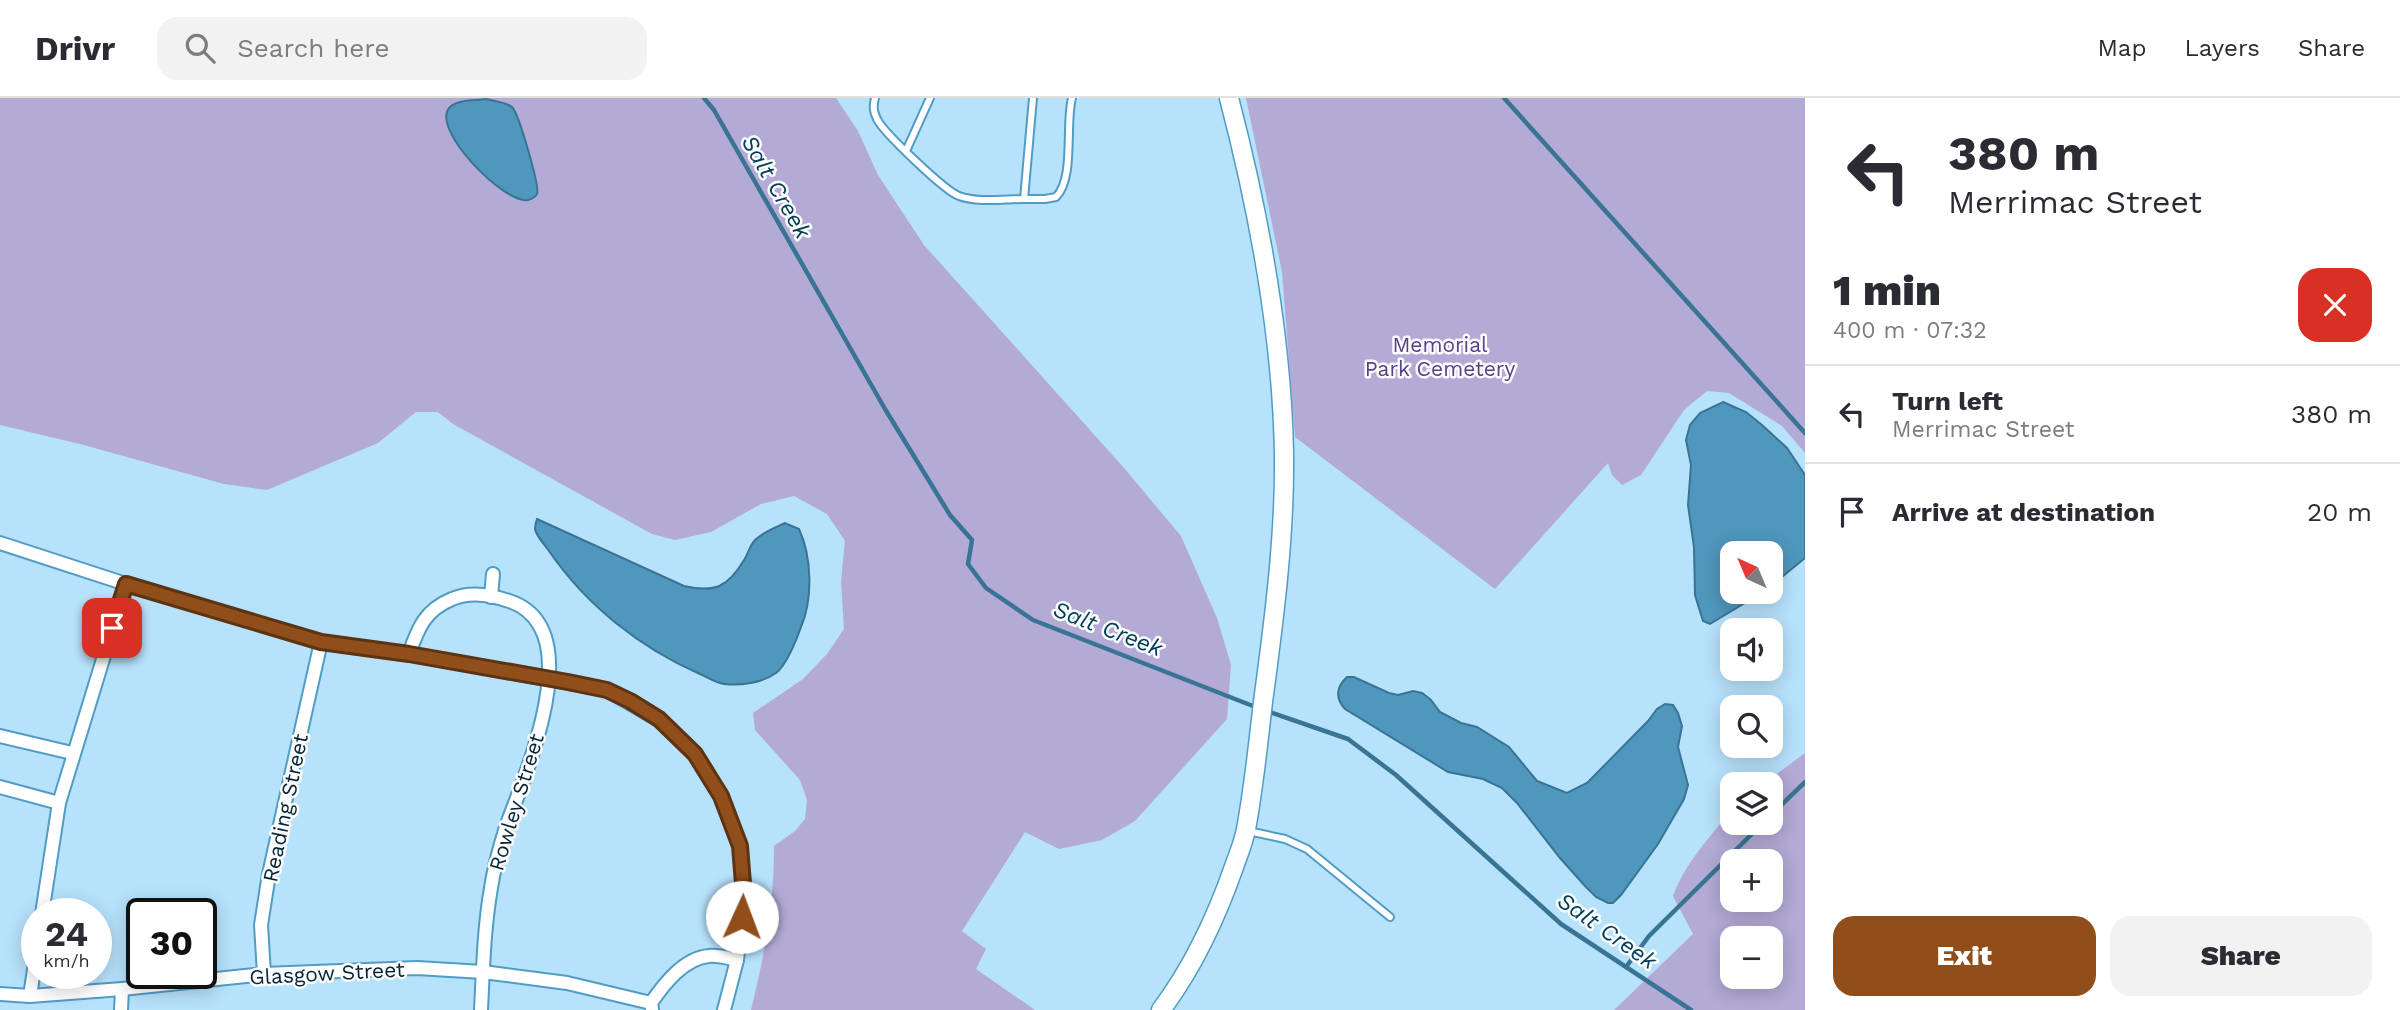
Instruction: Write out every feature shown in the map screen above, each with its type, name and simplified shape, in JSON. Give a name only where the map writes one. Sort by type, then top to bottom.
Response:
[{"type":"main road","points":[[1161,1010],[1180,984],[1205,940],[1246,831],[1278,581],[1284,452],[1279,367],[1267,274],[1229,98]]},
{"type":"street","points":[[0,543],[321,642],[409,654],[607,690],[659,719],[695,754],[721,796],[740,846],[744,896],[737,960],[724,1010]]},
{"type":"street","points":[[491,597],[493,574]]},
{"type":"street","points":[[44,898],[58,803],[126,584]]},
{"type":"street","name":"Rowley Street","points":[[409,654],[418,627],[429,612],[456,597],[477,594],[516,603],[538,621],[546,636],[548,678],[534,751],[506,828],[491,888],[481,1010]]},
{"type":"street","name":"Reading Street","points":[[264,974],[261,925],[269,874],[321,642]]},
{"type":"street","points":[[0,736],[72,753]]},
{"type":"street","points":[[0,787],[58,803]]},
{"type":"street","name":"Glasgow Street","points":[[0,994],[30,996],[264,974],[417,968],[483,972],[567,983],[651,1007],[665,983],[686,965],[708,956],[737,960]]},
{"type":"street","points":[[30,996],[31,989]]},
{"type":"street","points":[[121,1010],[122,989]]},
{"type":"lane","points":[[875,98],[872,107],[877,121],[906,151],[958,196],[982,200],[1045,200],[1056,197],[1065,184],[1068,116],[1072,98]]},
{"type":"lane","points":[[906,151],[930,98]]},
{"type":"lane","points":[[1024,199],[1033,98]]},
{"type":"lane","points":[[1246,831],[1284,839],[1307,849],[1390,917]]},
{"type":"green space","points":[[0,98],[836,98],[858,131],[878,175],[924,245],[1124,468],[1181,536],[1217,618],[1231,665],[1227,719],[1135,821],[1102,840],[1059,849],[1025,832],[962,931],[986,949],[976,969],[1035,1010],[751,1010],[768,929],[774,846],[795,831],[805,819],[807,800],[800,780],[755,730],[753,713],[803,679],[827,654],[844,629],[841,581],[845,541],[827,514],[794,496],[761,504],[711,532],[675,540],[652,534],[453,424],[438,412],[416,412],[378,443],[267,490],[224,484],[0,425]],"holes":[[[457,102],[512,108],[524,137],[537,188]]]},
{"type":"green space","name":"Memorial Park Cemetery","points":[[1246,98],[1805,98],[1805,453],[1782,426],[1729,393],[1707,391],[1684,410],[1641,475],[1622,485],[1612,475],[1608,463],[1495,589],[1295,437],[1282,272]]},
{"type":"green space","points":[[1805,753],[1805,1010],[1614,1010],[1693,934],[1673,896],[1691,861],[1720,824],[1720,835],[1783,835],[1783,772],[1779,772]]},
{"type":"water","points":[[486,99],[507,104],[515,112],[535,178],[537,194],[531,199],[517,198],[487,178],[459,147],[450,131],[446,117],[453,104]]},
{"type":"water","points":[[1723,402],[1746,412],[1787,448],[1805,475],[1805,558],[1783,576],[1783,541],[1720,541],[1720,604],[1743,604],[1710,624],[1703,621],[1695,595],[1694,547],[1688,505],[1691,465],[1686,440],[1690,425],[1700,413]]},
{"type":"water","points":[[537,519],[684,586],[704,589],[726,582],[738,569],[753,542],[769,530],[785,523],[799,529],[809,565],[808,604],[787,659],[776,673],[758,681],[737,685],[718,682],[656,651],[616,623],[580,589],[539,537],[535,529]]},
{"type":"water","points":[[1347,677],[1354,677],[1398,695],[1413,691],[1422,693],[1440,712],[1461,723],[1477,727],[1509,747],[1537,781],[1567,793],[1587,783],[1657,709],[1665,704],[1673,705],[1682,726],[1678,747],[1688,785],[1684,799],[1658,844],[1621,895],[1613,903],[1608,903],[1596,897],[1585,886],[1502,788],[1483,779],[1448,772],[1345,709],[1338,693]]},
{"type":"waterway","name":"Salt Creek","points":[[704,98],[714,110],[885,409],[950,515],[972,540],[968,564],[986,588],[1033,620],[1258,708]]},
{"type":"waterway","points":[[1504,98],[1805,433]]},
{"type":"waterway","name":"Salt Creek","points":[[1267,711],[1348,739],[1396,775],[1561,924],[1691,1010]]},
{"type":"waterway","points":[[1783,803],[1805,782]]},
{"type":"waterway","points":[[1626,967],[1649,936],[1751,835]]},
{"type":"route","points":[[112,628],[126,584],[321,642],[409,654],[607,690],[659,719],[695,754],[721,796],[740,846],[744,896],[742,917]]}]
